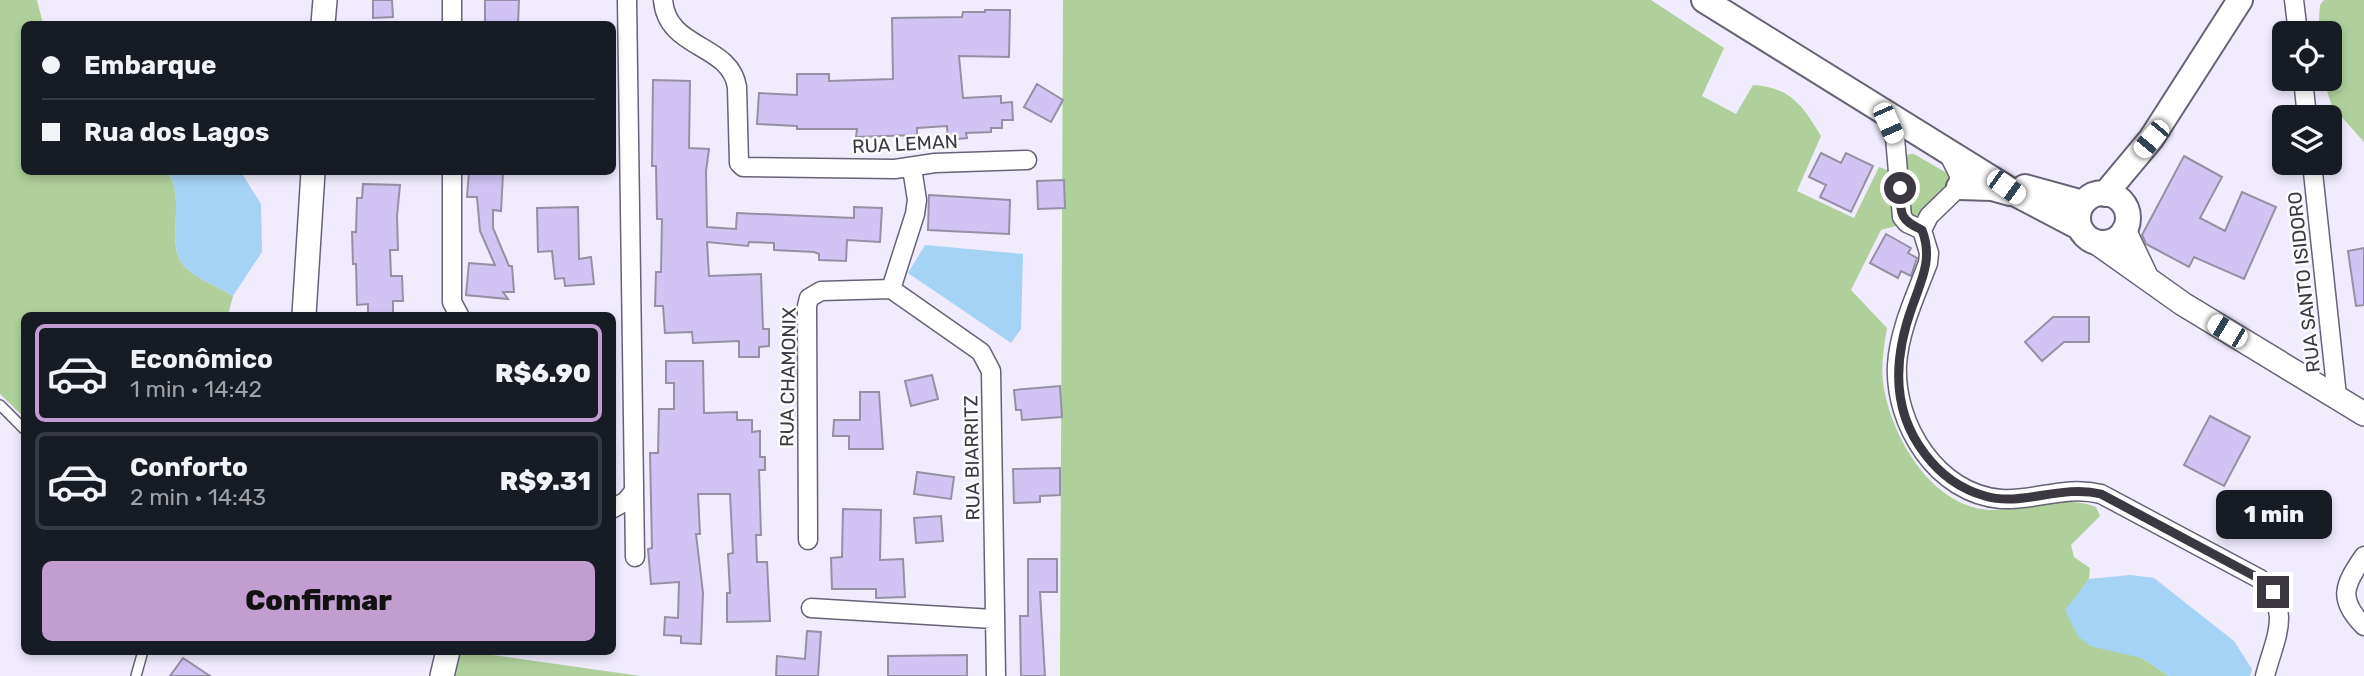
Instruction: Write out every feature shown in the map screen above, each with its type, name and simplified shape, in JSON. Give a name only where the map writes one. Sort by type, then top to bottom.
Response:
[{"type":"main road","points":[[1704,0],[2018,195]]},
{"type":"main road","points":[[2102,217],[2240,0]]},
{"type":"main road","points":[[1994,178],[2102,217]]},
{"type":"main road","points":[[1959,187],[1992,188],[2102,217]]},
{"type":"street","points":[[323,21],[325,0]]},
{"type":"street","points":[[452,0],[452,21]]},
{"type":"street","points":[[627,0],[635,557]]},
{"type":"street","name":"RUA LEMAN","points":[[663,0],[670,25],[721,60],[732,72],[737,87],[740,163],[743,167],[912,168],[935,163],[1027,160]]},
{"type":"street","points":[[2294,0],[2297,21]]},
{"type":"street","points":[[1881,108],[1895,138],[1902,217],[1907,223],[1922,230]]},
{"type":"street","points":[[1947,149],[1959,175],[1959,187],[1929,216],[1922,230],[1929,253],[1928,263],[1904,330],[1897,363],[1897,388],[1903,414],[1926,456],[1953,482],[1986,497],[2004,499],[2082,489],[2101,494],[2260,579],[2273,592],[2279,604],[2280,620],[2264,676]]},
{"type":"street","points":[[891,289],[915,214],[917,200],[912,168]]},
{"type":"street","points":[[304,312],[313,175]]},
{"type":"street","points":[[452,175],[452,302],[457,312]]},
{"type":"street","name":"RUA SANTO ISIDORO","points":[[2313,175],[2337,396]]},
{"type":"street","points":[[2102,217],[2146,276],[2183,304],[2364,414]]},
{"type":"street","name":"RUA CHAMONIX","points":[[808,540],[806,314],[809,298],[821,291],[891,289]]},
{"type":"street","name":"RUA BIARRITZ","points":[[891,289],[981,352],[991,371],[996,676]]},
{"type":"street","points":[[616,507],[626,501],[634,491]]},
{"type":"street","points":[[2364,556],[2347,584],[2346,597],[2351,613],[2364,626]]},
{"type":"street","points":[[811,608],[993,619]]},
{"type":"street","points":[[442,676],[447,655]]},
{"type":"lane","points":[[0,405],[21,426]]},
{"type":"lane","points":[[136,676],[142,655]]},
{"type":"green space","points":[[0,0],[37,0],[42,21],[21,21],[21,175],[169,175],[176,195],[175,234],[179,257],[185,267],[195,275],[233,296],[229,312],[21,312],[21,414],[0,394]]},
{"type":"green space","points":[[1063,0],[1651,0],[1724,48],[1702,96],[1736,114],[1753,85],[1766,87],[1786,94],[1808,116],[1821,136],[1797,191],[1854,218],[1879,167],[1890,171],[1896,226],[1881,230],[1851,290],[1887,328],[1883,382],[1887,403],[1905,446],[1918,467],[1934,484],[1952,498],[1973,507],[1995,510],[2071,502],[2096,507],[2100,516],[2071,545],[2074,557],[2090,568],[2089,579],[2066,611],[2129,654],[2142,658],[2169,676],[1060,676]]},
{"type":"green space","points":[[2324,0],[2364,0],[2364,142],[2342,117],[2342,105],[2332,105],[2327,91],[2342,91],[2342,21],[2319,21],[2320,5]]},
{"type":"green space","points":[[1914,154],[1947,173],[1948,179],[1938,198],[1914,218],[1908,215],[1905,157]]},
{"type":"green space","points":[[457,655],[492,655],[641,676],[450,676]]},
{"type":"water","points":[[169,175],[243,175],[261,204],[262,252],[233,296],[195,275],[185,267],[179,257],[175,234],[176,195]]},
{"type":"water","points":[[925,245],[1023,254],[1021,329],[1011,343],[908,273]]},
{"type":"water","points":[[2130,575],[2154,578],[2234,641],[2252,669],[2250,676],[2169,676],[2142,658],[2090,646],[2078,636],[2065,610],[2089,579]]},
{"type":"building","points":[[373,0],[392,0],[393,17],[373,18]]},
{"type":"building","points":[[485,0],[519,0],[518,21],[485,21]]},
{"type":"building","points":[[1010,10],[1009,57],[959,56],[963,98],[1001,96],[1001,103],[1012,102],[1013,120],[1002,120],[1002,128],[991,128],[991,132],[966,133],[967,138],[948,140],[947,126],[917,128],[917,135],[856,137],[857,129],[797,129],[797,126],[757,124],[759,93],[797,95],[797,74],[829,74],[829,81],[893,79],[892,18],[962,17],[963,12]]},
{"type":"building","points":[[653,80],[690,81],[689,148],[709,149],[706,171],[707,227],[736,229],[737,213],[854,218],[854,207],[882,208],[880,242],[847,240],[846,261],[819,260],[819,254],[814,252],[774,250],[774,243],[749,242],[748,246],[707,242],[709,276],[761,274],[763,329],[769,329],[769,346],[759,347],[759,357],[739,357],[739,341],[693,343],[692,332],[665,333],[663,306],[655,306],[656,272],[661,272],[662,219],[657,219],[656,166],[652,166]]},
{"type":"building","points":[[1037,84],[1063,100],[1051,122],[1024,107]]},
{"type":"building","points":[[1821,153],[1841,163],[1846,153],[1873,166],[1851,212],[1820,197],[1826,185],[1809,177]]},
{"type":"building","points":[[2184,156],[2222,177],[2200,218],[2225,231],[2242,192],[2276,207],[2244,279],[2194,257],[2189,267],[2146,244],[2142,235]]},
{"type":"building","points":[[469,175],[503,175],[501,211],[493,210],[493,228],[509,266],[512,266],[514,292],[503,292],[508,299],[466,295],[469,263],[495,265],[480,231],[477,197],[467,197]]},
{"type":"building","points":[[1064,180],[1065,208],[1038,209],[1037,181]]},
{"type":"building","points":[[363,184],[400,185],[398,250],[390,250],[391,276],[402,276],[403,301],[393,301],[393,312],[368,312],[368,304],[357,305],[352,232],[356,232],[357,198],[362,198]]},
{"type":"building","points":[[929,195],[1010,200],[1009,234],[928,230]]},
{"type":"building","points":[[578,207],[579,259],[591,257],[594,284],[565,286],[564,278],[555,279],[552,251],[538,252],[537,208]]},
{"type":"building","points":[[1886,234],[1911,248],[1908,253],[1917,258],[1911,276],[1901,271],[1898,278],[1870,263]]},
{"type":"building","points":[[2364,248],[2364,305],[2356,306],[2348,251]]},
{"type":"building","points":[[2053,317],[2089,317],[2089,342],[2064,342],[2042,361],[2025,342]]},
{"type":"building","points":[[666,361],[703,361],[704,413],[737,412],[737,420],[752,420],[752,432],[760,431],[760,457],[765,457],[765,470],[759,470],[761,535],[756,535],[757,562],[767,562],[770,621],[727,622],[727,593],[730,593],[728,554],[733,553],[730,494],[698,494],[700,534],[696,534],[703,593],[701,644],[681,643],[681,636],[664,635],[665,617],[678,618],[679,582],[651,584],[648,549],[652,548],[650,453],[658,453],[659,409],[674,409],[674,383],[666,383]]},
{"type":"building","points":[[932,375],[938,399],[911,406],[905,381]]},
{"type":"building","points":[[1060,386],[1062,417],[1022,420],[1021,410],[1016,410],[1014,390]]},
{"type":"building","points":[[860,392],[879,392],[883,449],[849,449],[849,436],[833,436],[834,420],[860,420]]},
{"type":"building","points":[[2210,416],[2250,437],[2224,486],[2184,465]]},
{"type":"building","points":[[1060,468],[1060,495],[1040,496],[1040,502],[1014,503],[1013,469]]},
{"type":"building","points":[[917,472],[954,477],[951,499],[914,494]]},
{"type":"building","points":[[843,509],[881,510],[880,560],[903,559],[905,597],[876,598],[876,589],[832,589],[831,558],[842,557]]},
{"type":"building","points":[[941,516],[943,541],[916,543],[914,518]]},
{"type":"building","points":[[1028,559],[1057,559],[1057,592],[1040,592],[1045,676],[1021,676],[1020,616],[1028,616]]},
{"type":"building","points":[[807,631],[821,632],[818,676],[776,676],[777,656],[805,659]]},
{"type":"building","points":[[967,655],[967,676],[888,676],[888,656]]},
{"type":"building","points":[[183,658],[210,676],[170,676]]},
{"type":"route","points":[[1900,188],[1902,217],[1907,223],[1922,230],[1929,253],[1928,263],[1904,330],[1897,363],[1897,388],[1903,414],[1919,446],[1934,466],[1953,482],[1986,497],[2004,499],[2082,489],[2101,494],[2260,579],[2273,592]]}]
